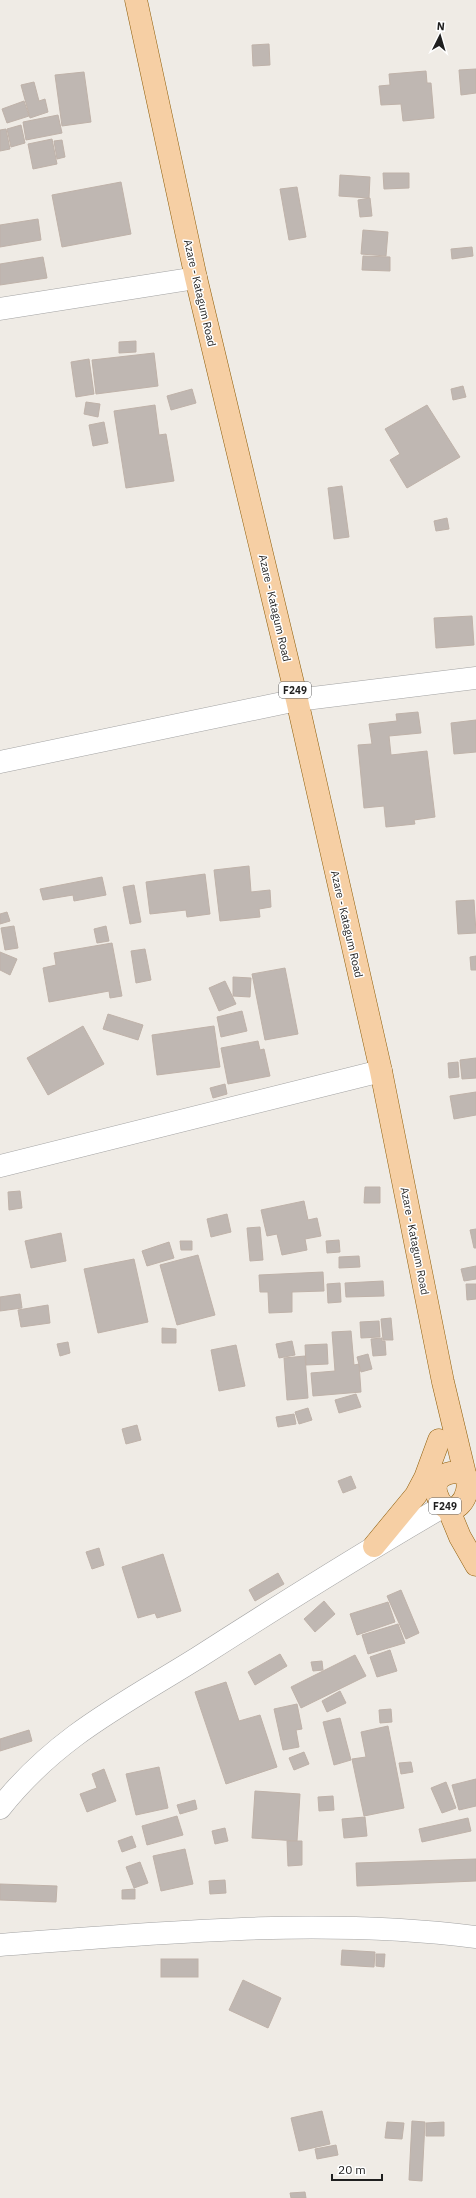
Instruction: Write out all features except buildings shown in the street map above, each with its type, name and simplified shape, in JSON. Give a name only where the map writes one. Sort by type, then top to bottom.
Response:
[{"type":"main road","name":"Azare - Katagum Road","points":[[136,0],[196,278],[297,700],[380,1071],[443,1382],[473,1489]]},
{"type":"main road","name":"Azare - Katagum Road","points":[[443,1382],[439,1440],[440,1477],[436,1492],[438,1500],[446,1507],[460,1537],[476,1565]]},
{"type":"main road","points":[[374,1546],[416,1495],[425,1478],[439,1440]]},
{"type":"main road","points":[[440,1477],[448,1472],[457,1471],[473,1489]]},
{"type":"main road","name":"F249","points":[[446,1507],[463,1508],[470,1503],[473,1489]]},
{"type":"street","points":[[0,309],[196,278]]},
{"type":"street","points":[[0,762],[297,700],[476,678]]},
{"type":"street","points":[[0,1166],[380,1071]]},
{"type":"street","points":[[0,1808],[48,1755],[113,1708],[170,1675],[374,1546],[446,1507]]},
{"type":"street","points":[[0,1945],[114,1936],[275,1929],[410,1930],[476,1937]]}]
